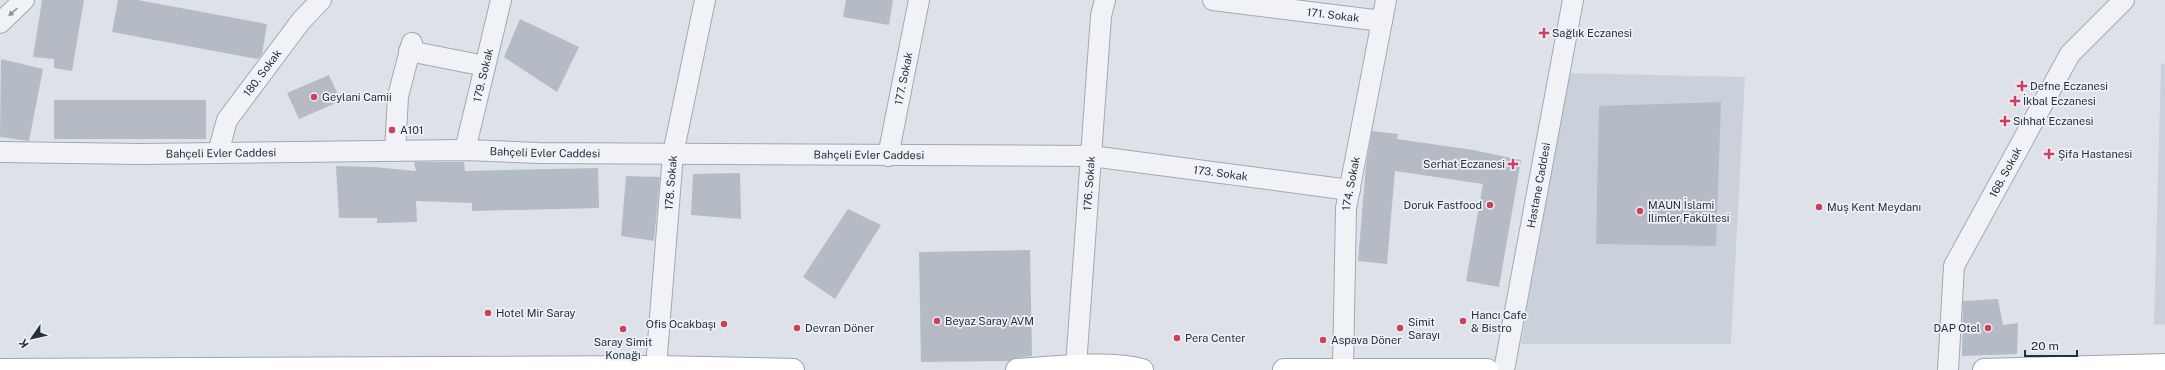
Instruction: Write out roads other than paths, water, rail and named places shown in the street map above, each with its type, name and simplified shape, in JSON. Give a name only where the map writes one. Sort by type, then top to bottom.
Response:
[{"type":"main road","points":[[1984,370],[2165,365]]},
{"type":"main road","points":[[1017,370],[1076,366],[1131,367],[1142,370]]},
{"type":"main road","points":[[0,370],[656,367],[793,370]]},
{"type":"main road","points":[[1284,370],[1487,370]]},
{"type":"street","points":[[0,23],[24,0]]},
{"type":"street","name":"180. Sokak","points":[[218,153],[227,120],[301,21],[321,0]]},
{"type":"street","name":"179. Sokak","points":[[465,150],[501,0]]},
{"type":"street","name":"178. Sokak","points":[[656,367],[673,154],[705,0]]},
{"type":"street","name":"177. Sokak","points":[[888,156],[919,0]]},
{"type":"street","name":"176. Sokak","points":[[1076,366],[1101,16],[1105,0]]},
{"type":"street","name":"171. Sokak","points":[[1213,0],[1382,21]]},
{"type":"street","name":"174. Sokak","points":[[1343,369],[1346,208],[1386,0]]},
{"type":"street","name":"Hastane Caddesi","points":[[1504,370],[1573,0]]},
{"type":"street","name":"168. Sokak","points":[[1948,370],[1954,266],[2070,54],[2124,0]]},
{"type":"street","points":[[395,151],[398,96],[410,47],[485,66]]},
{"type":"street","name":"Bahçeli Evler Caddesi","points":[[0,152],[218,153],[465,150],[673,154],[1091,156]]},
{"type":"street","name":"173. Sokak","points":[[1091,156],[1350,190]]},
{"type":"place","name":"Sağlık Eczanesi","points":[[1544,33]]},
{"type":"place","name":"Defne Eczanesi","points":[[2022,86]]},
{"type":"place","name":"Geylani Camii","points":[[314,97]]},
{"type":"place","name":"İkbal Eczanesi","points":[[2015,101]]},
{"type":"place","name":"Sıhhat Eczanesi","points":[[2005,121]]},
{"type":"place","name":"A101","points":[[392,130]]},
{"type":"place","name":"Şifa Hastanesi","points":[[2049,154]]},
{"type":"place","name":"Serhat Eczanesi","points":[[1513,164]]},
{"type":"place","name":"Doruk Fastfood","points":[[1490,205]]},
{"type":"place","name":"Muş Kent Meydanı","points":[[1819,207]]},
{"type":"place","name":"MAUN İslami İlimler Fakültesi","points":[[1640,211]]},
{"type":"place","name":"Hotel Mir Saray","points":[[488,313]]},
{"type":"place","name":"Beyaz Saray AVM","points":[[937,321]]},
{"type":"place","name":"Hancı Cafe & Bistro","points":[[1463,321]]},
{"type":"place","name":"Ofis Ocakbaşı","points":[[724,324]]},
{"type":"place","name":"Devran Döner","points":[[797,328]]},
{"type":"place","name":"Simit Sarayı","points":[[1400,328]]},
{"type":"place","name":"DAP Otel","points":[[1988,328]]},
{"type":"place","name":"Saray Simit Konağı","points":[[623,329]]},
{"type":"place","name":"Pera Center","points":[[1177,338]]},
{"type":"place","name":"Aspava Döner","points":[[1323,340]]}]
